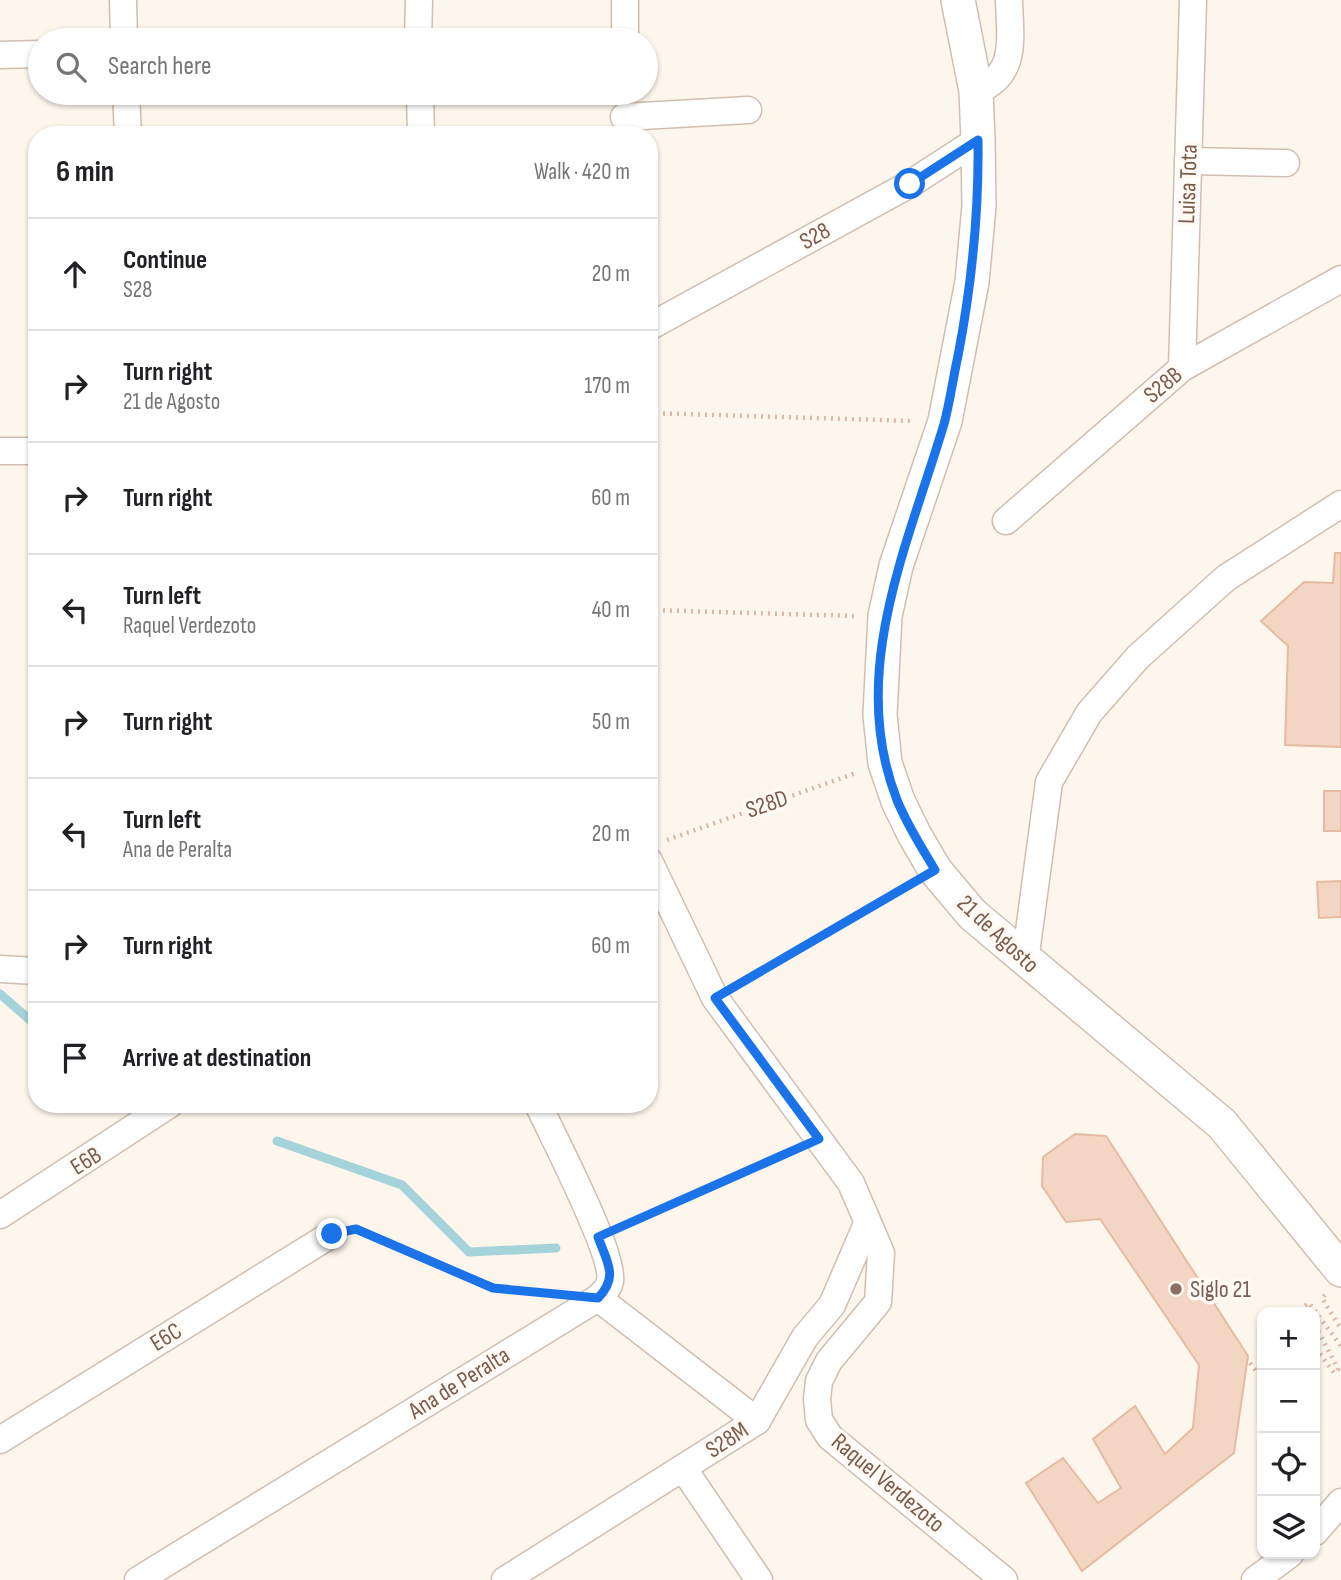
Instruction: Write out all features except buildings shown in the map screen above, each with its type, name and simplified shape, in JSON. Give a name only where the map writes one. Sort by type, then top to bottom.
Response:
[{"type":"street","points":[[123,0],[124,28]]},
{"type":"street","points":[[418,28],[419,0]]},
{"type":"street","points":[[625,0],[625,28]]},
{"type":"street","name":"21 de Agosto","points":[[958,0],[976,91],[979,206],[972,282],[945,421],[897,566],[885,616],[880,667],[880,715],[886,763],[898,801],[935,870],[972,914],[1222,1124],[1341,1270]]},
{"type":"street","points":[[976,91],[992,85],[1006,69],[1009,0]]},
{"type":"street","name":"Luisa Tota","points":[[1182,368],[1193,0]]},
{"type":"street","points":[[0,55],[28,54]]},
{"type":"street","points":[[127,105],[128,126]]},
{"type":"street","points":[[420,105],[421,126]]},
{"type":"street","points":[[624,115],[748,110]]},
{"type":"street","name":"S28","points":[[658,322],[910,184],[978,140]]},
{"type":"street","points":[[1188,161],[1286,163]]},
{"type":"street","name":"S28B","points":[[1006,521],[1182,368],[1341,279]]},
{"type":"street","points":[[0,451],[28,452]]},
{"type":"street","points":[[1025,961],[1049,782],[1089,713],[1138,657],[1226,579],[1341,504]]},
{"type":"street","name":"Raquel Verdezoto","points":[[658,856],[715,998],[851,1183],[881,1253],[878,1302],[829,1361],[818,1390],[819,1420],[830,1437],[1004,1580]]},
{"type":"street","points":[[0,969],[28,971]]},
{"type":"street","name":"E6B","points":[[0,1216],[156,1113]]},
{"type":"street","points":[[542,1113],[598,1237],[611,1279],[608,1288],[598,1298],[757,1421]]},
{"type":"street","name":"S28M","points":[[511,1578],[757,1421],[805,1337],[832,1305],[867,1224]]},
{"type":"street","name":"E6C","points":[[0,1440],[332,1234]]},
{"type":"street","name":"Ana de Peralta","points":[[138,1580],[598,1298]]},
{"type":"street","points":[[683,1468],[759,1580]]},
{"type":"street","points":[[1320,1526],[1341,1502]]},
{"type":"street","points":[[1255,1580],[1283,1559]]},
{"type":"path","points":[[658,413],[945,421]]},
{"type":"path","points":[[658,610],[885,616]]},
{"type":"path","name":"S28D","points":[[658,850],[886,763]]},
{"type":"path","points":[[715,998],[935,870]]},
{"type":"path","points":[[598,1237],[819,1139]]},
{"type":"path","points":[[332,1234],[356,1229],[493,1288],[598,1298]]},
{"type":"path","points":[[1320,1318],[1341,1346]]},
{"type":"path","points":[[1320,1335],[1338,1369],[1334,1373],[1320,1354]]},
{"type":"path","points":[[1250,1363],[1257,1372]]},
{"type":"waterway","points":[[0,994],[28,1018]]},
{"type":"waterway","points":[[277,1141],[402,1185],[469,1252],[556,1248]]},
{"type":"place","name":"Siglo 21","points":[[1176,1289]]},
{"type":"route","points":[[332,1234],[356,1229],[493,1288],[598,1298],[608,1288],[611,1279],[598,1237],[819,1139],[715,998],[935,870],[898,801],[886,763],[880,715],[880,667],[885,616],[897,566],[945,421],[972,282],[979,206],[978,140],[910,184]]}]
